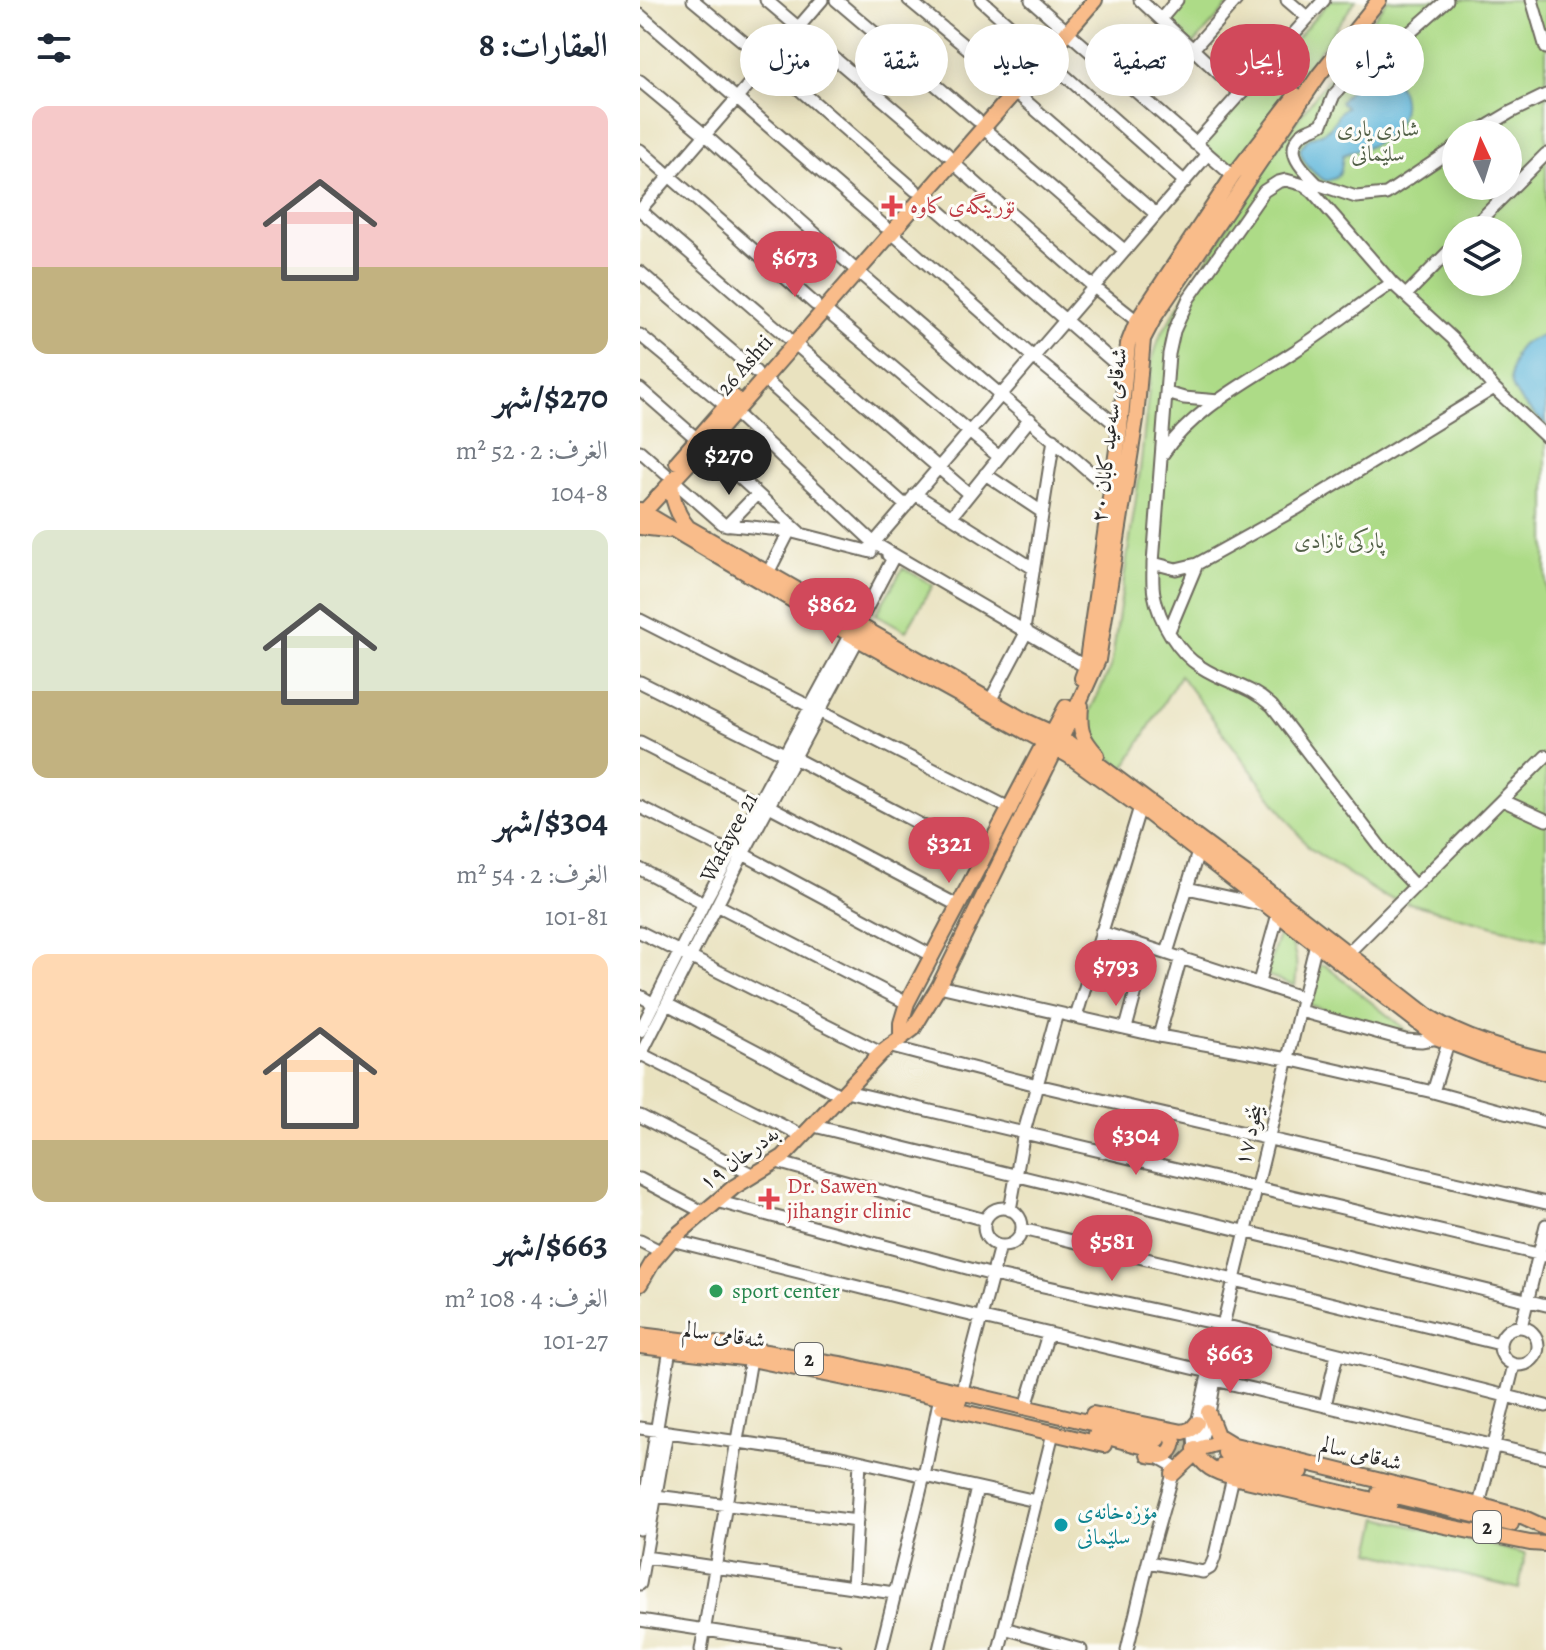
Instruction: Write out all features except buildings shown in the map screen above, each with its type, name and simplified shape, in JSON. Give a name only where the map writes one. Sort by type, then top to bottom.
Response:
[{"type":"main road","name":"26 Ashti","points":[[1066,24],[1082,0]]},
{"type":"main road","name":"26 Ashti","points":[[1069,24],[1095,0]]},
{"type":"main road","name":"شەقامی سەعید کابان ٢٠","points":[[1080,692],[1112,491],[1128,344],[1137,321],[1233,176],[1368,0]]},
{"type":"main road","name":"شەقامی سەعید کابان ٢٠","points":[[1054,740],[1098,660],[1136,419],[1143,339],[1155,316],[1319,75],[1379,0]]},
{"type":"main road","name":"26 Ashti","points":[[642,508],[1004,96]]},
{"type":"main road","points":[[670,479],[682,529]]},
{"type":"main road","points":[[642,508],[768,573],[855,633],[990,701],[1018,722],[1037,745],[1035,762]]},
{"type":"main road","points":[[640,527],[682,529],[855,633],[1054,740],[1119,779],[1443,1040],[1485,1056],[1546,1073]]},
{"type":"main road","points":[[1018,722],[1046,721],[1080,692]]},
{"type":"main road","points":[[1080,692],[1082,736],[1119,779]]},
{"type":"main road","points":[[901,1037],[901,1023],[907,1003],[1035,762],[1054,740]]},
{"type":"main road","points":[[1054,740],[1272,910],[1348,953],[1429,1017],[1448,1029],[1489,1046],[1546,1060]]},
{"type":"main road","name":"بەدرخان ١٩","points":[[640,1284],[660,1251],[671,1240],[734,1187],[777,1162],[884,1050],[918,1023],[1030,801],[1054,740]]},
{"type":"main road","points":[[1030,801],[1058,768],[1072,764],[1090,770]]},
{"type":"main road","name":"شەقامی سالم","points":[[640,1335],[848,1372],[944,1398],[1161,1447]]},
{"type":"main road","name":"شەقامی سالم","points":[[640,1346],[848,1372],[897,1370],[1028,1400],[1161,1447]]},
{"type":"main road","name":"شەقامی سالم","points":[[848,1372],[878,1391],[1053,1433],[1161,1447],[1187,1432],[1209,1446],[1546,1542]]},
{"type":"main road","points":[[1173,1474],[1209,1446]]},
{"type":"main road","name":"شەقامی سالم","points":[[1209,1446],[1233,1477],[1445,1526],[1530,1543],[1546,1542]]},
{"type":"main road","name":"شەقامی سالم","points":[[1209,1446],[1479,1505],[1522,1517],[1546,1530]]},
{"type":"main road","name":"شەقامی سالم","points":[[1209,1446],[1546,1530]]},
{"type":"street","points":[[693,0],[740,39]]},
{"type":"street","points":[[766,0],[793,24]]},
{"type":"street","points":[[801,24],[822,0]]},
{"type":"street","points":[[836,0],[1125,251]]},
{"type":"street","points":[[909,0],[964,45]]},
{"type":"street","points":[[981,0],[1008,24]]},
{"type":"street","points":[[1031,0],[1057,24]]},
{"type":"street","points":[[1140,0],[1166,24]]},
{"type":"street","points":[[1161,19],[1177,0]]},
{"type":"street","points":[[1194,48],[1236,0]]},
{"type":"street","points":[[1287,0],[1308,18]]},
{"type":"street","points":[[1303,24],[1324,0]]},
{"type":"street","points":[[1447,0],[1372,66],[1344,84],[1334,95],[1322,124],[1297,138],[1294,146],[1296,159],[1315,188],[1392,283],[1453,339],[1494,388],[1546,437]]},
{"type":"street","points":[[1532,0],[1546,48]]},
{"type":"street","points":[[640,15],[1033,357],[1120,428]]},
{"type":"street","points":[[1069,34],[1233,176]]},
{"type":"street","points":[[1194,50],[1210,65]]},
{"type":"street","points":[[839,64],[1137,321]]},
{"type":"street","points":[[1069,79],[1185,182]]},
{"type":"street","points":[[640,81],[1112,491]]},
{"type":"street","points":[[740,95],[640,210],[969,494]]},
{"type":"street","points":[[1498,120],[1546,95]]},
{"type":"street","points":[[807,96],[1125,372]]},
{"type":"street","points":[[1020,96],[1156,214]]},
{"type":"street","points":[[1195,144],[1239,96]]},
{"type":"street","points":[[640,150],[999,457]]},
{"type":"street","points":[[873,547],[915,494],[1208,154]]},
{"type":"street","points":[[1484,216],[1546,154]]},
{"type":"street","points":[[1415,886],[1391,861],[1272,706],[1249,689],[1201,668],[1179,646],[1156,601],[1153,563],[1169,354],[1180,316],[1197,285],[1271,186],[1286,180],[1356,197],[1386,194],[1442,156]]},
{"type":"street","points":[[1406,295],[1442,258]]},
{"type":"street","points":[[640,272],[906,506]]},
{"type":"street","points":[[1162,456],[1185,427],[1219,401],[1392,283]]},
{"type":"street","points":[[640,335],[730,409],[873,547]]},
{"type":"street","points":[[1153,563],[1176,569],[1197,564],[1296,509],[1494,388]]},
{"type":"street","points":[[640,389],[795,531]]},
{"type":"street","points":[[1167,393],[1219,401]]},
{"type":"street","points":[[951,517],[1030,419]]},
{"type":"street","points":[[990,701],[1025,631],[1054,439]]},
{"type":"street","points":[[640,451],[723,524],[795,531],[873,547],[894,556],[1086,667]]},
{"type":"street","points":[[985,474],[1042,512]]},
{"type":"street","points":[[727,525],[757,494]]},
{"type":"street","points":[[915,494],[1033,568]]},
{"type":"street","points":[[768,573],[795,531]]},
{"type":"street","name":"Wafayee 21","points":[[641,1055],[660,1004],[710,904],[894,556]]},
{"type":"street","points":[[1169,631],[1197,564]]},
{"type":"street","points":[[640,620],[1011,809]]},
{"type":"street","points":[[640,682],[984,858]]},
{"type":"street","points":[[640,743],[959,906]]},
{"type":"street","points":[[1348,953],[1546,756]]},
{"type":"street","points":[[1502,800],[1546,820]]},
{"type":"street","points":[[640,807],[737,853],[933,956]]},
{"type":"street","points":[[1076,1017],[1140,807]]},
{"type":"street","points":[[1167,953],[1198,852]]},
{"type":"street","points":[[640,869],[907,1003]]},
{"type":"street","points":[[1187,888],[1272,910],[1259,982]]},
{"type":"street","points":[[640,932],[884,1050],[1546,1203]]},
{"type":"street","points":[[1101,932],[1303,998]]},
{"type":"street","name":"بێخود ١٧","points":[[1209,1446],[1213,1357],[1218,1349],[1318,938]]},
{"type":"street","points":[[1126,1028],[1148,947]]},
{"type":"street","points":[[1159,1036],[1181,957]]},
{"type":"street","points":[[939,986],[1159,1036],[1288,1059],[1433,1092],[1546,1123]]},
{"type":"street","points":[[640,996],[844,1093],[1024,1132],[1542,1255]]},
{"type":"street","name":"Wafayee 21","points":[[640,1031],[660,1004]]},
{"type":"street","points":[[1300,1011],[1405,1040],[1443,1040],[1433,1092]]},
{"type":"street","points":[[1010,1210],[1024,1132],[1057,1013]]},
{"type":"street","points":[[641,1055],[808,1131],[1015,1176],[1546,1305]]},
{"type":"street","points":[[640,1116],[753,1175]]},
{"type":"street","points":[[777,1162],[985,1220]]},
{"type":"street","points":[[640,1179],[703,1212]]},
{"type":"street","points":[[716,1201],[993,1275],[1223,1325],[1546,1406]]},
{"type":"street","points":[[998,1209],[1010,1210],[1019,1217],[1022,1229],[1017,1240],[1007,1246],[990,1242],[984,1231],[985,1220],[998,1209]]},
{"type":"street","points":[[1521,1327],[1542,1255],[1546,1225]]},
{"type":"street","points":[[1022,1229],[1500,1344]]},
{"type":"street","points":[[671,1240],[1546,1458]]},
{"type":"street","points":[[640,1241],[660,1251]]},
{"type":"street","points":[[963,1386],[1000,1246]]},
{"type":"street","points":[[1521,1327],[1535,1337],[1541,1354],[1530,1362],[1514,1365],[1505,1359],[1500,1349],[1501,1338],[1510,1329],[1521,1327]]},
{"type":"street","points":[[1028,1400],[1048,1334]]},
{"type":"street","points":[[640,1584],[656,1496],[670,1349]]},
{"type":"street","points":[[1325,1405],[1337,1355]]},
{"type":"street","points":[[701,1650],[751,1359]]},
{"type":"street","points":[[1479,1505],[1514,1365]]},
{"type":"street","points":[[881,1650],[938,1406]]},
{"type":"street","points":[[640,1428],[837,1456],[1036,1501]]},
{"type":"street","points":[[640,1529],[661,1431]]},
{"type":"street","points":[[999,1650],[1053,1433]]},
{"type":"street","points":[[1127,1650],[1173,1474],[1172,1465],[1161,1447]]},
{"type":"street","points":[[853,1587],[860,1462]]},
{"type":"street","points":[[1148,1562],[1203,1572],[1210,1568],[1233,1477]]},
{"type":"street","points":[[939,1650],[977,1488]]},
{"type":"street","points":[[656,1496],[857,1521]]},
{"type":"street","points":[[645,1557],[894,1593]]},
{"type":"street","points":[[640,1620],[836,1650]]},
{"type":"street","points":[[1004,1628],[1081,1650]]},
{"type":"green space","points":[[1182,0],[1233,0],[1194,44],[1194,24],[1169,24],[1164,20]]},
{"type":"green space","points":[[1330,0],[1356,0],[1339,24],[1326,24],[1326,42],[1310,64],[1309,24]]},
{"type":"green space","name":"پارکی ئازادی","points":[[1387,0],[1546,0],[1546,940],[1383,896],[1309,848],[1180,675],[1124,769],[1094,744],[1086,725],[1111,667],[1140,471],[1152,361],[1160,336],[1277,147],[1326,82],[1326,96],[1424,96],[1424,24],[1369,24]]},
{"type":"green space","points":[[1246,96],[1287,96],[1234,169],[1203,145]]},
{"type":"green space","points":[[903,568],[933,585],[906,631],[876,614]]},
{"type":"green space","points":[[1280,931],[1290,942],[1295,956],[1295,986],[1266,975]]},
{"type":"green space","points":[[1325,965],[1411,1034],[1309,1005],[1316,970]]},
{"type":"green space","points":[[1379,1518],[1525,1554],[1519,1589],[1371,1552]]},
{"type":"water","points":[[1345,96],[1402,96],[1403,110],[1396,126],[1382,139],[1343,155],[1338,175],[1326,181],[1309,168],[1300,149],[1307,140],[1331,126],[1346,107],[1340,102]]},
{"type":"water","points":[[1546,335],[1546,425],[1517,396],[1511,369],[1520,347],[1527,341]]},
{"type":"tunnel","points":[[1159,1439],[1225,1453]]},
{"type":"tunnel","points":[[1158,1450],[1223,1465]]},
{"type":"place","name":"نۆرینگەی کاوە","points":[[892,206]]},
{"type":"place","name":"Dr. Sawen jihangir clinic","points":[[769,1199]]},
{"type":"place","name":"sport center","points":[[716,1291]]},
{"type":"place","name":"مۆزەخانەی سلێمانی","points":[[1061,1525]]},
{"type":"park label","name":"شاری یاری سلێمانی","points":[[1378,142]]}]
